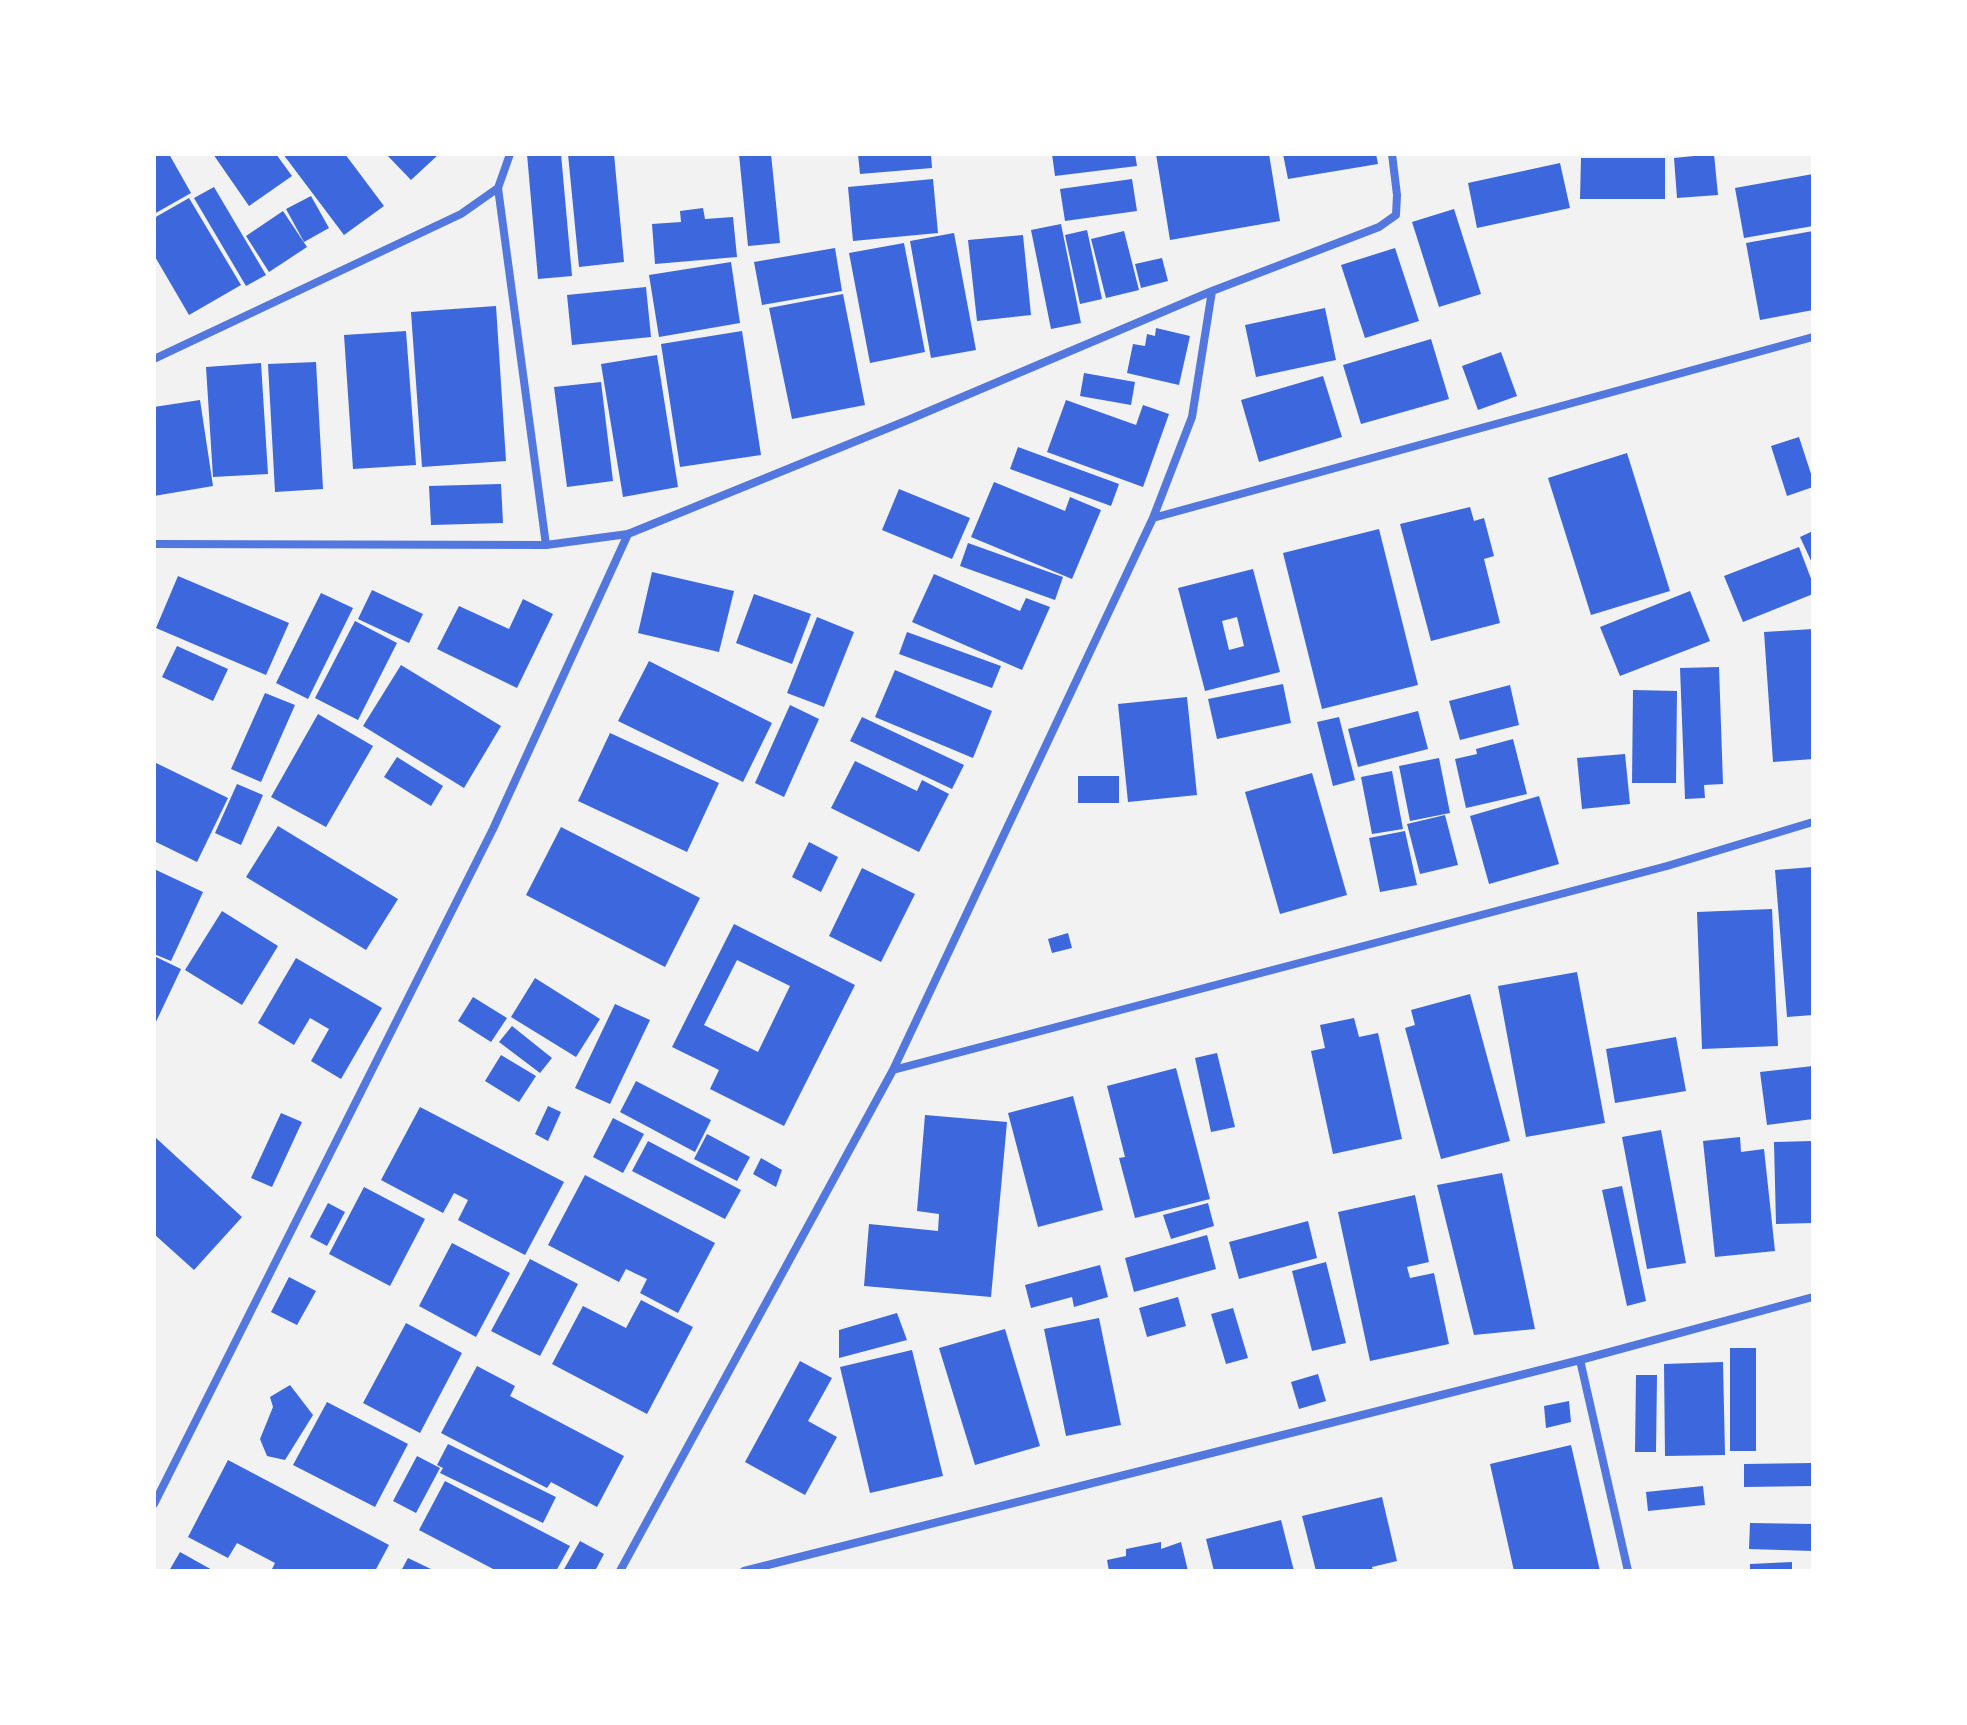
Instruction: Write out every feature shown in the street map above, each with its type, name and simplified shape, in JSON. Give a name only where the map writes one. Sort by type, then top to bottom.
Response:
[{"type":"street","points":[[510,154],[498,188],[546,545]]},
{"type":"street","points":[[154,544],[546,545],[628,534],[1212,291],[1379,227],[1396,215],[1392,154]]},
{"type":"street","points":[[154,359],[461,214],[498,188]]},
{"type":"street","points":[[620,1571],[893,1070],[1153,518],[1192,417],[1212,291]]},
{"type":"street","points":[[1153,518],[1813,337]]},
{"type":"street","points":[[154,1504],[493,829],[628,534]]},
{"type":"street","points":[[893,1070],[1667,866],[1813,822]]},
{"type":"street","points":[[744,1571],[1580,1360],[1813,1297]]},
{"type":"street","points":[[1580,1360],[1628,1571]]},
{"type":"building","points":[[154,154],[169,154],[191,193],[154,214]]},
{"type":"building","points":[[213,154],[276,154],[292,176],[249,206]]},
{"type":"building","points":[[283,154],[345,154],[384,206],[344,235]]},
{"type":"building","points":[[386,154],[439,154],[411,180]]},
{"type":"building","points":[[527,154],[561,154],[572,276],[538,279]]},
{"type":"building","points":[[568,154],[614,154],[624,262],[579,267]]},
{"type":"building","points":[[739,154],[771,154],[780,243],[748,246]]},
{"type":"building","points":[[858,154],[931,154],[932,168],[860,174]]},
{"type":"building","points":[[1052,154],[1135,154],[1137,166],[1055,176]]},
{"type":"building","points":[[1156,154],[1269,154],[1280,221],[1170,240]]},
{"type":"building","points":[[1283,154],[1376,154],[1378,164],[1288,179]]},
{"type":"building","points":[[1714,154],[1718,195],[1677,198],[1674,158]]},
{"type":"building","points":[[1581,158],[1665,158],[1665,199],[1580,199]]},
{"type":"building","points":[[1560,163],[1570,208],[1477,228],[1468,183]]},
{"type":"building","points":[[1813,174],[1813,226],[1744,238],[1735,188]]},
{"type":"building","points":[[933,179],[938,233],[853,241],[848,187]]},
{"type":"building","points":[[1132,179],[1137,211],[1065,221],[1060,189]]},
{"type":"building","points":[[214,187],[266,275],[246,286],[194,198]]},
{"type":"building","points":[[311,196],[329,228],[304,242],[286,209]]},
{"type":"building","points":[[189,198],[241,285],[189,315],[154,255],[154,218]]},
{"type":"building","points":[[703,208],[705,219],[733,217],[737,257],[655,264],[652,224],[681,222],[680,211]]},
{"type":"building","points":[[1454,209],[1481,294],[1439,307],[1412,222]]},
{"type":"building","points":[[283,211],[307,247],[269,272],[246,236]]},
{"type":"building","points":[[1061,224],[1081,323],[1051,329],[1031,230]]},
{"type":"building","points":[[1087,230],[1102,299],[1080,304],[1065,235]]},
{"type":"building","points":[[1124,231],[1139,290],[1106,298],[1091,239]]},
{"type":"building","points":[[1813,231],[1813,310],[1760,320],[1746,243]]},
{"type":"building","points":[[954,233],[976,350],[931,358],[910,241]]},
{"type":"building","points":[[1023,235],[1031,315],[977,321],[968,240]]},
{"type":"building","points":[[904,243],[925,352],[870,363],[849,253]]},
{"type":"building","points":[[835,248],[842,291],[762,305],[754,262]]},
{"type":"building","points":[[1395,248],[1419,321],[1365,338],[1341,265]]},
{"type":"building","points":[[1162,258],[1168,281],[1141,288],[1135,264]]},
{"type":"building","points":[[731,262],[740,323],[659,337],[649,275]]},
{"type":"building","points":[[646,287],[651,337],[572,345],[567,295]]},
{"type":"building","points":[[843,294],[865,405],[792,419],[769,308]]},
{"type":"building","points":[[496,306],[506,461],[422,467],[411,312]]},
{"type":"building","points":[[1325,308],[1336,360],[1256,377],[1245,325]]},
{"type":"building","points":[[1156,328],[1190,336],[1179,385],[1127,373],[1133,344],[1145,346],[1147,334],[1155,336]]},
{"type":"building","points":[[406,331],[416,465],[353,469],[344,335]]},
{"type":"building","points":[[742,331],[761,455],[680,467],[661,344]]},
{"type":"building","points":[[1431,339],[1449,399],[1361,424],[1343,365]]},
{"type":"building","points":[[1501,352],[1517,396],[1478,410],[1462,366]]},
{"type":"building","points":[[657,355],[678,487],[623,497],[601,364]]},
{"type":"building","points":[[316,362],[323,489],[275,492],[268,364]]},
{"type":"building","points":[[261,363],[268,474],[213,477],[206,367]]},
{"type":"building","points":[[1084,373],[1135,382],[1131,405],[1080,396]]},
{"type":"building","points":[[1323,376],[1342,437],[1259,462],[1241,400]]},
{"type":"building","points":[[601,382],[613,481],[567,487],[554,387]]},
{"type":"building","points":[[200,400],[213,486],[154,496],[154,407]]},
{"type":"building","points":[[1066,400],[1136,425],[1143,405],[1169,414],[1143,487],[1047,452]]},
{"type":"building","points":[[1799,437],[1813,487],[1787,496],[1771,446]]},
{"type":"building","points":[[1018,447],[1119,484],[1111,506],[1010,469]]},
{"type":"building","points":[[1627,453],[1670,591],[1591,615],[1548,478]]},
{"type":"building","points":[[994,482],[1065,511],[1070,497],[1101,510],[1072,579],[971,537]]},
{"type":"building","points":[[501,484],[503,523],[431,525],[429,486]]},
{"type":"building","points":[[899,489],[970,518],[952,559],[882,530]]},
{"type":"building","points":[[1470,507],[1474,521],[1484,518],[1494,556],[1484,559],[1500,623],[1431,641],[1400,524]]},
{"type":"building","points":[[1379,529],[1418,685],[1322,709],[1283,553]]},
{"type":"building","points":[[1813,531],[1813,565],[1800,537]]},
{"type":"building","points":[[968,543],[1063,577],[1055,600],[960,566]]},
{"type":"building","points":[[1799,547],[1813,584],[1813,594],[1743,622],[1724,576]]},
{"type":"building","points":[[1253,569],[1280,672],[1205,691],[1178,588]],"holes":[[[1237,617],[1244,646],[1229,650],[1222,621]]]},
{"type":"building","points":[[652,572],[734,591],[719,652],[638,633]]},
{"type":"building","points":[[934,574],[1020,611],[1026,598],[1050,607],[1022,670],[912,622]]},
{"type":"building","points":[[178,576],[289,623],[266,675],[156,628]]},
{"type":"building","points":[[372,590],[423,614],[409,643],[358,619]]},
{"type":"building","points":[[1690,591],[1710,641],[1620,676],[1600,627]]},
{"type":"building","points":[[321,593],[353,608],[308,699],[276,683]]},
{"type":"building","points":[[754,594],[811,614],[792,664],[736,643]]},
{"type":"building","points":[[523,599],[553,614],[517,688],[437,649],[459,606],[509,629]]},
{"type":"building","points":[[817,617],[854,632],[824,707],[787,693]]},
{"type":"building","points":[[355,621],[397,643],[358,720],[315,698]]},
{"type":"building","points":[[1813,629],[1813,759],[1773,762],[1764,632]]},
{"type":"building","points":[[907,632],[1001,666],[992,688],[899,654]]},
{"type":"building","points":[[177,646],[228,669],[213,701],[162,677]]},
{"type":"building","points":[[649,661],[772,723],[743,782],[618,721]]},
{"type":"building","points":[[401,665],[501,726],[464,788],[363,726]]},
{"type":"building","points":[[1719,667],[1723,784],[1704,785],[1705,798],[1685,799],[1680,668]]},
{"type":"building","points":[[895,670],[992,711],[973,758],[875,717]]},
{"type":"building","points":[[1283,684],[1291,723],[1217,739],[1208,699]]},
{"type":"building","points":[[1510,685],[1519,725],[1460,740],[1449,701]]},
{"type":"building","points":[[1633,690],[1677,691],[1676,783],[1632,783]]},
{"type":"building","points":[[265,693],[295,705],[261,782],[231,769]]},
{"type":"building","points":[[1187,697],[1197,795],[1128,802],[1118,704]]},
{"type":"building","points":[[790,705],[819,719],[784,797],[755,783]]},
{"type":"building","points":[[1418,711],[1428,749],[1358,767],[1348,729]]},
{"type":"building","points":[[318,714],[373,746],[326,827],[271,797]]},
{"type":"building","points":[[862,717],[964,765],[952,789],[850,741]]},
{"type":"building","points":[[1339,717],[1355,780],[1333,786],[1317,722]]},
{"type":"building","points":[[610,733],[719,783],[687,852],[578,801]]},
{"type":"building","points":[[1513,739],[1527,794],[1466,808],[1455,759],[1477,754],[1476,749]]},
{"type":"building","points":[[1625,754],[1630,804],[1582,809],[1577,758]]},
{"type":"building","points":[[397,757],[443,786],[431,806],[384,777]]},
{"type":"building","points":[[1439,758],[1450,813],[1410,821],[1399,766]]},
{"type":"building","points":[[855,761],[917,791],[922,780],[949,794],[919,852],[831,808]]},
{"type":"building","points":[[154,762],[228,798],[197,862],[154,841]]},
{"type":"building","points":[[1392,771],[1403,829],[1372,834],[1361,777]]},
{"type":"building","points":[[1312,773],[1347,895],[1280,914],[1245,792]]},
{"type":"building","points":[[1078,776],[1119,776],[1119,803],[1078,803]]},
{"type":"building","points":[[237,784],[263,795],[241,845],[215,833]]},
{"type":"building","points":[[1539,796],[1559,864],[1489,884],[1470,816]]},
{"type":"building","points":[[1445,815],[1458,865],[1420,874],[1407,824]]},
{"type":"building","points":[[278,826],[398,899],[366,950],[246,877]]},
{"type":"building","points":[[561,827],[700,898],[665,967],[526,895]]},
{"type":"building","points":[[1405,831],[1417,885],[1380,892],[1369,838]]},
{"type":"building","points":[[809,842],[838,857],[821,892],[792,877]]},
{"type":"building","points":[[1813,867],[1813,1015],[1787,1017],[1775,870]]},
{"type":"building","points":[[862,868],[915,894],[881,962],[829,936]]},
{"type":"building","points":[[154,869],[203,892],[171,961],[154,954]]},
{"type":"building","points":[[1772,909],[1778,1046],[1702,1049],[1697,912]]},
{"type":"building","points":[[222,911],[278,946],[242,1005],[185,970]]},
{"type":"building","points":[[734,924],[855,985],[784,1126],[710,1089],[719,1070],[672,1047]],"holes":[[[737,960],[790,986],[758,1052],[704,1025]]]},
{"type":"building","points":[[1068,933],[1072,948],[1052,953],[1048,939]]},
{"type":"building","points":[[154,956],[181,969],[154,1026]]},
{"type":"building","points":[[296,958],[382,1008],[341,1079],[311,1061],[329,1029],[310,1018],[294,1045],[258,1023]]},
{"type":"building","points":[[1577,972],[1605,1123],[1526,1137],[1498,986]]},
{"type":"building","points":[[535,978],[600,1019],[576,1057],[511,1017]]},
{"type":"building","points":[[1470,994],[1510,1141],[1441,1159],[1405,1028],[1415,1025],[1411,1010]]},
{"type":"building","points":[[473,997],[507,1018],[491,1042],[458,1021]]},
{"type":"building","points":[[615,1004],[650,1020],[610,1104],[575,1088]]},
{"type":"building","points":[[1354,1018],[1359,1037],[1378,1033],[1402,1139],[1333,1154],[1311,1051],[1325,1048],[1320,1025]]},
{"type":"building","points":[[512,1026],[552,1058],[540,1073],[499,1042]]},
{"type":"building","points":[[1676,1037],[1686,1091],[1615,1103],[1606,1049]]},
{"type":"building","points":[[1217,1053],[1235,1127],[1211,1132],[1195,1058]]},
{"type":"building","points":[[501,1055],[536,1076],[519,1102],[485,1081]]},
{"type":"building","points":[[1813,1066],[1813,1119],[1767,1125],[1760,1072]]},
{"type":"building","points":[[1176,1068],[1210,1199],[1135,1218],[1119,1158],[1125,1157],[1107,1086]]},
{"type":"building","points":[[636,1081],[711,1120],[695,1152],[620,1112]]},
{"type":"building","points":[[1073,1096],[1103,1210],[1038,1227],[1008,1113]]},
{"type":"building","points":[[548,1106],[561,1112],[548,1141],[535,1134]]},
{"type":"building","points":[[420,1107],[564,1182],[525,1255],[458,1220],[468,1200],[454,1193],[443,1213],[381,1180]]},
{"type":"building","points":[[281,1113],[302,1122],[272,1187],[251,1178]]},
{"type":"building","points":[[925,1115],[1007,1122],[991,1297],[864,1286],[869,1224],[938,1231],[939,1214],[917,1211]]},
{"type":"building","points":[[613,1118],[644,1134],[623,1173],[593,1157]]},
{"type":"building","points":[[1661,1130],[1686,1263],[1647,1269],[1622,1137]]},
{"type":"building","points":[[707,1134],[750,1157],[737,1181],[694,1159]]},
{"type":"building","points":[[1740,1137],[1741,1152],[1764,1149],[1775,1251],[1715,1257],[1703,1141]]},
{"type":"building","points":[[156,1138],[242,1217],[194,1270],[154,1234]]},
{"type":"building","points":[[648,1141],[741,1190],[725,1219],[632,1171]]},
{"type":"building","points":[[1813,1141],[1813,1223],[1776,1224],[1774,1142]]},
{"type":"building","points":[[761,1158],[782,1170],[776,1187],[753,1174]]},
{"type":"building","points":[[1502,1173],[1535,1329],[1474,1335],[1437,1185]]},
{"type":"building","points":[[585,1175],[715,1243],[678,1313],[640,1293],[647,1279],[626,1269],[619,1282],[548,1245]]},
{"type":"building","points":[[1622,1186],[1646,1301],[1627,1306],[1602,1190]]},
{"type":"building","points":[[364,1187],[425,1219],[390,1286],[329,1254]]},
{"type":"building","points":[[1415,1195],[1429,1262],[1407,1267],[1410,1278],[1434,1273],[1449,1344],[1370,1361],[1338,1212]]},
{"type":"building","points":[[328,1203],[345,1212],[327,1246],[310,1237]]},
{"type":"building","points":[[1208,1203],[1214,1226],[1171,1239],[1163,1215]]},
{"type":"building","points":[[1308,1221],[1317,1258],[1239,1279],[1229,1242]]},
{"type":"building","points":[[1207,1235],[1216,1269],[1134,1292],[1125,1258]]},
{"type":"building","points":[[452,1243],[510,1273],[476,1337],[419,1306]]},
{"type":"building","points":[[530,1259],[578,1284],[540,1356],[491,1331]]},
{"type":"building","points":[[1326,1262],[1346,1343],[1312,1351],[1292,1271]]},
{"type":"building","points":[[1100,1265],[1108,1297],[1074,1307],[1072,1297],[1031,1308],[1025,1285]]},
{"type":"building","points":[[289,1277],[316,1291],[297,1325],[271,1312]]},
{"type":"building","points":[[1178,1297],[1186,1326],[1147,1337],[1139,1308]]},
{"type":"building","points":[[641,1300],[693,1327],[647,1414],[552,1364],[583,1306],[626,1328]]},
{"type":"building","points":[[1233,1308],[1248,1358],[1226,1364],[1211,1314]]},
{"type":"building","points":[[897,1313],[907,1340],[839,1358],[839,1330]]},
{"type":"building","points":[[1099,1318],[1121,1425],[1066,1436],[1044,1329]]},
{"type":"building","points":[[406,1323],[462,1353],[420,1433],[363,1403]]},
{"type":"building","points":[[1005,1329],[1040,1446],[975,1465],[939,1348]]},
{"type":"building","points":[[1730,1348],[1756,1348],[1756,1451],[1730,1451]]},
{"type":"building","points":[[912,1350],[943,1476],[870,1493],[840,1367]]},
{"type":"building","points":[[800,1361],[832,1378],[808,1421],[837,1437],[805,1495],[745,1462]]},
{"type":"building","points":[[1723,1362],[1725,1455],[1665,1456],[1664,1364]]},
{"type":"building","points":[[477,1366],[515,1386],[510,1396],[624,1456],[597,1507],[551,1482],[547,1488],[441,1433]]},
{"type":"building","points":[[1318,1374],[1326,1401],[1299,1409],[1291,1382]]},
{"type":"building","points":[[1636,1375],[1657,1375],[1656,1452],[1635,1452]]},
{"type":"building","points":[[290,1385],[313,1415],[285,1460],[267,1456],[260,1439],[273,1407],[270,1397]]},
{"type":"building","points":[[1569,1401],[1571,1422],[1546,1428],[1544,1406]]},
{"type":"building","points":[[327,1402],[408,1444],[375,1507],[293,1465]]},
{"type":"building","points":[[448,1444],[556,1497],[543,1523],[440,1473],[443,1468],[437,1465]]},
{"type":"building","points":[[1571,1445],[1600,1571],[1514,1571],[1490,1464]]},
{"type":"building","points":[[417,1456],[440,1468],[416,1513],[393,1501]]},
{"type":"building","points":[[228,1460],[389,1545],[375,1571],[271,1571],[275,1563],[237,1543],[228,1558],[188,1537]]},
{"type":"building","points":[[1813,1463],[1813,1486],[1744,1487],[1744,1464]]},
{"type":"building","points":[[445,1481],[570,1546],[556,1571],[497,1571],[419,1530]]},
{"type":"building","points":[[1703,1486],[1705,1505],[1648,1511],[1646,1492]]},
{"type":"building","points":[[1382,1497],[1397,1561],[1372,1567],[1373,1571],[1316,1571],[1302,1516]]},
{"type":"building","points":[[1281,1520],[1294,1571],[1214,1571],[1206,1539]]},
{"type":"building","points":[[1750,1523],[1813,1524],[1813,1551],[1749,1549]]},
{"type":"building","points":[[580,1541],[604,1554],[595,1571],[563,1571]]},
{"type":"building","points":[[1161,1542],[1161,1549],[1181,1542],[1188,1571],[1109,1571],[1107,1560],[1126,1556],[1126,1549]]},
{"type":"building","points":[[180,1552],[214,1571],[169,1571]]},
{"type":"building","points":[[408,1558],[435,1571],[401,1571]]},
{"type":"building","points":[[1792,1562],[1792,1571],[1750,1571],[1750,1564]]}]
